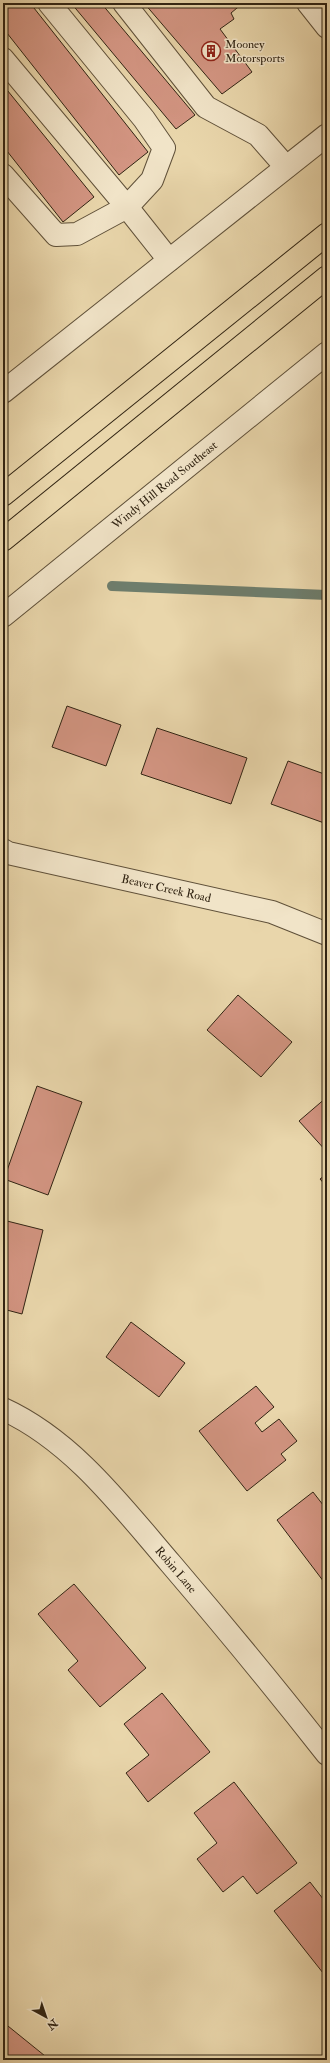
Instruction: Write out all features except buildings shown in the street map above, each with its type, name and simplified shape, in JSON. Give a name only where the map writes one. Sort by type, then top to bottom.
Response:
[{"type":"main road","points":[[3,496],[327,234]]},
{"type":"main road","points":[[3,540],[327,277]]},
{"type":"street","points":[[3,175],[56,235],[77,234],[127,207],[152,180],[164,148],[144,119],[49,3]]},
{"type":"street","points":[[124,3],[206,106],[258,135],[286,167]]},
{"type":"street","points":[[308,3],[327,27]]},
{"type":"street","points":[[3,59],[127,207],[169,260]]},
{"type":"street","points":[[3,392],[327,135]]},
{"type":"street","name":"Windy Hill Road Southeast","points":[[3,616],[327,353]]},
{"type":"street","name":"Beaver Creek Road","points":[[5,857],[272,912],[327,934]]},
{"type":"street","name":"Robin Lane","points":[[3,1409],[50,1438],[87,1469],[246,1652],[327,1754]]},
{"type":"waterway","points":[[112,586],[327,595]]},
{"type":"place","name":"Mooney Motorsports","points":[[211,51]]}]
